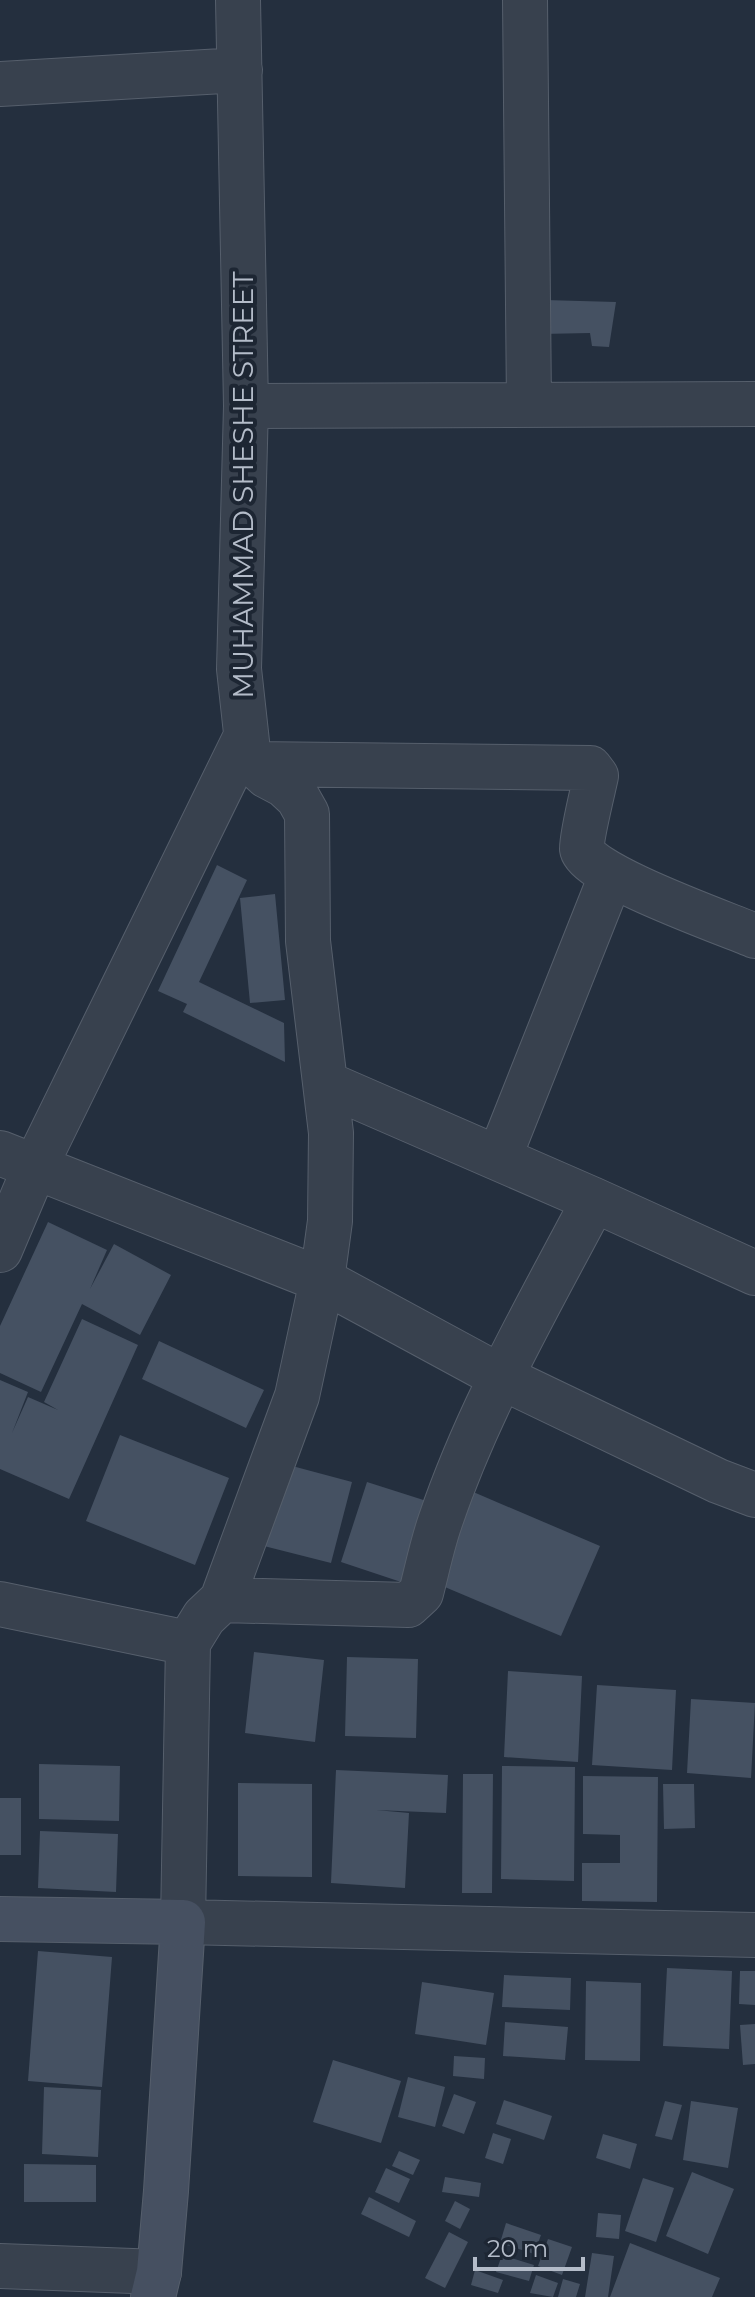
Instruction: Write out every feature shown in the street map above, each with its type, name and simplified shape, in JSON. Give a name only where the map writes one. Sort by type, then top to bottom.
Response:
[{"type":"street","name":"MUHAMMAD SHESHE STREET","points":[[238,0],[246,406],[239,669],[250,750]]},
{"type":"street","points":[[525,0],[529,405]]},
{"type":"street","points":[[0,84],[240,70]]},
{"type":"street","points":[[246,406],[755,404]]},
{"type":"street","points":[[250,750],[590,768],[596,776],[582,849],[589,862],[611,876],[755,936]]},
{"type":"street","points":[[0,2266],[156,2284],[183,1922],[188,1643],[204,1617],[222,1600],[297,1396],[322,1280],[330,1221],[331,1133],[308,941],[307,814],[298,798],[284,785],[267,776],[250,750]]},
{"type":"street","points":[[0,1250],[18,1159],[250,750]]},
{"type":"street","points":[[499,1158],[611,876]]},
{"type":"street","points":[[325,1083],[755,1273]]},
{"type":"street","points":[[18,1159],[322,1280],[501,1377],[718,1481],[755,1495]]},
{"type":"street","points":[[222,1600],[408,1605],[415,1601],[421,1593],[439,1524],[455,1481],[501,1377],[594,1200]]},
{"type":"street","points":[[0,1604],[188,1643]]},
{"type":"street","points":[[0,1919],[755,1935]]},
{"type":"building","points":[[545,300],[616,302],[609,347],[592,346],[590,333],[541,334]]},
{"type":"building","points":[[217,865],[247,880],[199,982],[284,1023],[285,1062],[183,1012],[187,1004],[158,991]]},
{"type":"building","points":[[275,894],[285,1000],[250,1003],[240,898]]},
{"type":"building","points":[[48,1222],[107,1250],[90,1289],[114,1244],[171,1275],[140,1335],[82,1304],[41,1392],[0,1373],[0,1326]]},
{"type":"building","points":[[82,1319],[138,1345],[69,1499],[0,1469],[0,1380],[28,1392],[12,1433],[28,1397],[58,1410],[44,1402]]},
{"type":"building","points":[[159,1341],[264,1390],[246,1428],[142,1379]]},
{"type":"building","points":[[120,1435],[229,1478],[195,1565],[86,1521]]},
{"type":"building","points":[[281,1463],[352,1482],[331,1563],[260,1545]]},
{"type":"building","points":[[367,1482],[436,1504],[410,1585],[341,1562]]},
{"type":"building","points":[[471,1491],[600,1546],[561,1636],[433,1582]]},
{"type":"building","points":[[254,1652],[324,1660],[315,1742],[245,1733]]},
{"type":"building","points":[[347,1657],[418,1659],[416,1738],[345,1736]]},
{"type":"building","points":[[508,1671],[582,1676],[578,1762],[504,1757]]},
{"type":"building","points":[[597,1685],[676,1690],[672,1770],[592,1765]]},
{"type":"building","points":[[691,1699],[755,1703],[751,1778],[687,1773]]},
{"type":"building","points":[[39,1764],[120,1766],[119,1821],[39,1819]]},
{"type":"building","points":[[502,1766],[575,1767],[574,1881],[501,1879]]},
{"type":"building","points":[[336,1770],[448,1775],[446,1813],[376,1810],[409,1813],[405,1888],[331,1883]]},
{"type":"building","points":[[463,1774],[493,1774],[492,1893],[462,1893]]},
{"type":"building","points":[[583,1776],[658,1777],[657,1902],[582,1901],[582,1863],[620,1863],[620,1835],[583,1834]]},
{"type":"building","points":[[238,1783],[312,1784],[312,1877],[238,1876]]},
{"type":"building","points":[[663,1784],[694,1784],[695,1828],[664,1829]]},
{"type":"building","points":[[0,1798],[21,1798],[21,1855],[0,1855]]},
{"type":"building","points":[[40,1831],[118,1834],[116,1892],[38,1888]]},
{"type":"building","points":[[38,1951],[112,1957],[102,2087],[28,2081]]},
{"type":"building","points":[[667,1968],[732,1971],[729,2049],[663,2046]]},
{"type":"building","points":[[740,1971],[755,1971],[755,2005],[739,2004]]},
{"type":"building","points":[[504,1975],[571,1978],[570,2010],[502,2007]]},
{"type":"building","points":[[586,1981],[641,1983],[640,2061],[585,2060]]},
{"type":"building","points":[[422,1982],[494,1993],[486,2045],[415,2034]]},
{"type":"building","points":[[505,2022],[568,2027],[565,2060],[503,2056]]},
{"type":"building","points":[[755,2024],[755,2064],[743,2065],[740,2025]]},
{"type":"building","points":[[454,2056],[485,2058],[484,2079],[453,2076]]},
{"type":"building","points":[[333,2060],[401,2081],[381,2143],[313,2122]]},
{"type":"building","points":[[408,2077],[445,2087],[435,2127],[398,2117]]},
{"type":"building","points":[[44,2087],[101,2090],[98,2157],[42,2154]]},
{"type":"building","points":[[454,2094],[476,2102],[464,2134],[442,2126]]},
{"type":"building","points":[[504,2100],[552,2116],[544,2140],[496,2124]]},
{"type":"building","points":[[665,2101],[682,2105],[672,2140],[655,2136]]},
{"type":"building","points":[[691,2101],[738,2108],[728,2168],[683,2160]]},
{"type":"building","points":[[493,2133],[511,2139],[503,2164],[485,2158]]},
{"type":"building","points":[[603,2134],[637,2144],[630,2169],[596,2158]]},
{"type":"building","points":[[399,2151],[420,2160],[413,2175],[392,2166]]},
{"type":"building","points":[[24,2164],[96,2165],[96,2202],[24,2202]]},
{"type":"building","points":[[386,2168],[410,2179],[399,2203],[375,2192]]},
{"type":"building","points":[[692,2172],[734,2189],[708,2254],[666,2236]]},
{"type":"building","points":[[445,2177],[481,2183],[479,2197],[442,2192]]},
{"type":"building","points":[[643,2178],[674,2188],[656,2242],[625,2231]]},
{"type":"building","points":[[369,2197],[416,2221],[409,2237],[361,2214]]},
{"type":"building","points":[[455,2201],[470,2209],[460,2229],[445,2221]]},
{"type":"building","points":[[598,2213],[621,2215],[619,2239],[596,2237]]},
{"type":"building","points":[[506,2223],[541,2235],[534,2254],[500,2243]]},
{"type":"building","points":[[449,2232],[468,2242],[445,2288],[425,2278]]},
{"type":"building","points":[[548,2239],[572,2247],[562,2275],[538,2266]]},
{"type":"building","points":[[630,2243],[720,2278],[712,2297],[610,2297]]},
{"type":"building","points":[[592,2253],[614,2256],[608,2297],[585,2297]]},
{"type":"building","points":[[502,2255],[534,2265],[529,2281],[496,2272]]},
{"type":"building","points":[[475,2270],[503,2280],[498,2293],[471,2285]]},
{"type":"building","points":[[536,2275],[558,2283],[553,2297],[530,2293]]},
{"type":"building","points":[[563,2279],[580,2284],[576,2297],[558,2297]]}]
